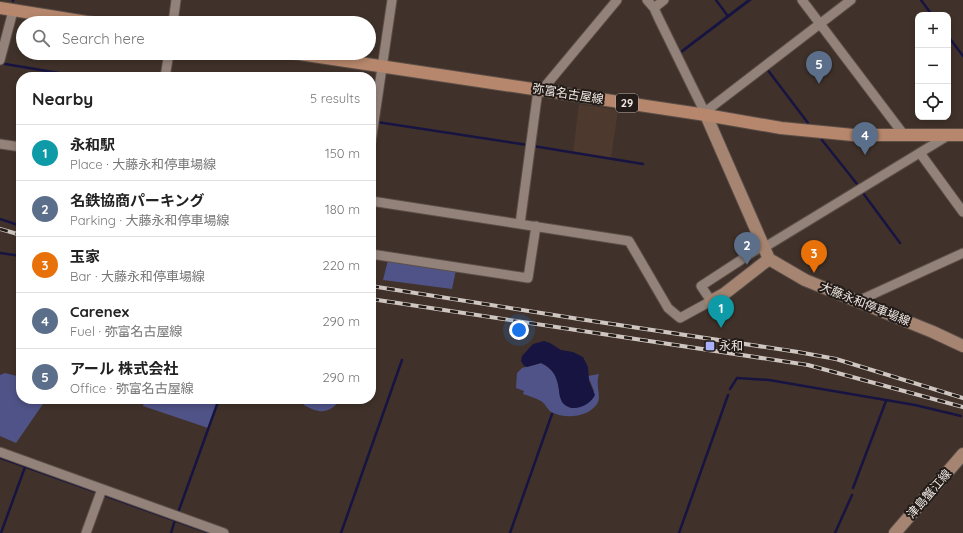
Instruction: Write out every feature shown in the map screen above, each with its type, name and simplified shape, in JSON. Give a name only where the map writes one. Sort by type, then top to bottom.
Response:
[{"type":"main road","points":[[0,8],[46,16]]},
{"type":"main road","name":"弥富名古屋線","points":[[341,60],[706,114],[781,128],[853,135],[963,135]]},
{"type":"main road","points":[[706,114],[766,250],[724,294],[711,301]]},
{"type":"main road","name":"大藤永和停車場線","points":[[766,250],[805,280],[933,332],[963,346]]},
{"type":"main road","name":"津島蟹江線","points":[[895,533],[963,454]]},
{"type":"street","points":[[174,16],[176,0]]},
{"type":"street","points":[[376,105],[392,0]]},
{"type":"street","points":[[520,224],[540,90],[617,0]]},
{"type":"street","points":[[647,0],[654,8],[706,114],[851,0]]},
{"type":"street","points":[[654,8],[664,0]]},
{"type":"street","points":[[802,0],[904,135]]},
{"type":"street","points":[[0,60],[13,11]]},
{"type":"street","points":[[166,72],[168,60]]},
{"type":"street","points":[[376,202],[629,241],[668,308],[680,318],[711,301],[701,286],[766,250],[949,135]]},
{"type":"street","points":[[0,144],[16,146]]},
{"type":"street","points":[[920,153],[963,212]]},
{"type":"street","points":[[376,255],[528,278],[536,226]]},
{"type":"street","points":[[858,301],[963,253]]},
{"type":"street","points":[[0,452],[224,533]]},
{"type":"street","points":[[86,533],[102,489]]},
{"type":"shaded area","points":[[747,0],[752,0],[682,53],[680,51]]},
{"type":"shaded area","points":[[579,104],[618,110],[611,158],[573,153]]},
{"type":"shaded area","points":[[388,260],[456,270],[452,289],[383,280]]},
{"type":"shaded area","points":[[544,341],[561,350],[573,352],[583,357],[588,367],[589,381],[595,395],[593,399],[585,405],[570,408],[562,402],[556,377],[549,368],[541,363],[527,367],[524,366],[521,361],[522,356],[533,344]]},
{"type":"shaded area","points":[[541,363],[551,369],[557,380],[563,402],[572,408],[594,391],[588,376],[599,374],[599,398],[593,409],[582,415],[563,416],[551,412],[544,403],[523,394],[524,391],[516,388],[517,373],[522,368]]},
{"type":"shaded area","points":[[5,373],[16,376],[16,404],[43,404],[16,443],[0,436],[0,375]]},
{"type":"shaded area","points":[[143,404],[217,404],[208,428],[143,406]]},
{"type":"shaded area","points":[[337,404],[329,410],[324,411],[315,410],[304,405]]},
{"type":"shaded area","points":[[0,457],[98,492],[98,494],[0,459]]},
{"type":"shaded area","points":[[104,494],[213,533],[206,533],[103,496]]},
{"type":"waterway","points":[[716,0],[727,15]]},
{"type":"waterway","points":[[921,0],[930,12]]},
{"type":"waterway","points":[[951,40],[963,56]]},
{"type":"waterway","points":[[5,64],[53,72]]},
{"type":"waterway","points":[[767,69],[808,123]]},
{"type":"waterway","points":[[377,122],[528,145]]},
{"type":"waterway","points":[[822,140],[857,184]]},
{"type":"waterway","points":[[533,146],[643,164]]},
{"type":"waterway","points":[[863,193],[900,243]]},
{"type":"waterway","points":[[0,219],[16,224]]},
{"type":"waterway","points":[[0,253],[16,255]]},
{"type":"waterway","points":[[341,533],[402,360]]},
{"type":"waterway","points":[[730,389],[737,378],[769,380],[915,405],[961,416]]},
{"type":"waterway","points":[[679,533],[728,395]]},
{"type":"waterway","points":[[853,488],[886,401]]},
{"type":"waterway","points":[[179,510],[217,404]]},
{"type":"waterway","points":[[510,533],[552,414]]},
{"type":"waterway","points":[[1,533],[25,467]]},
{"type":"waterway","points":[[835,533],[852,495]]},
{"type":"waterway","points":[[171,533],[175,520]]},
{"type":"railway","points":[[0,229],[16,234]]},
{"type":"railway","points":[[376,287],[836,359],[963,398]]},
{"type":"railway","points":[[376,300],[808,365],[963,407]]},
{"type":"place","name":"アール 株式会社","points":[[819,84]]},
{"type":"place","name":"Carenex","points":[[865,155]]},
{"type":"place","name":"名鉄協商パーキング","points":[[747,265]]},
{"type":"place","name":"玉家","points":[[814,273]]},
{"type":"place","name":"永和駅","points":[[721,328]]},
{"type":"place","name":"永和","points":[[710,346]]}]
